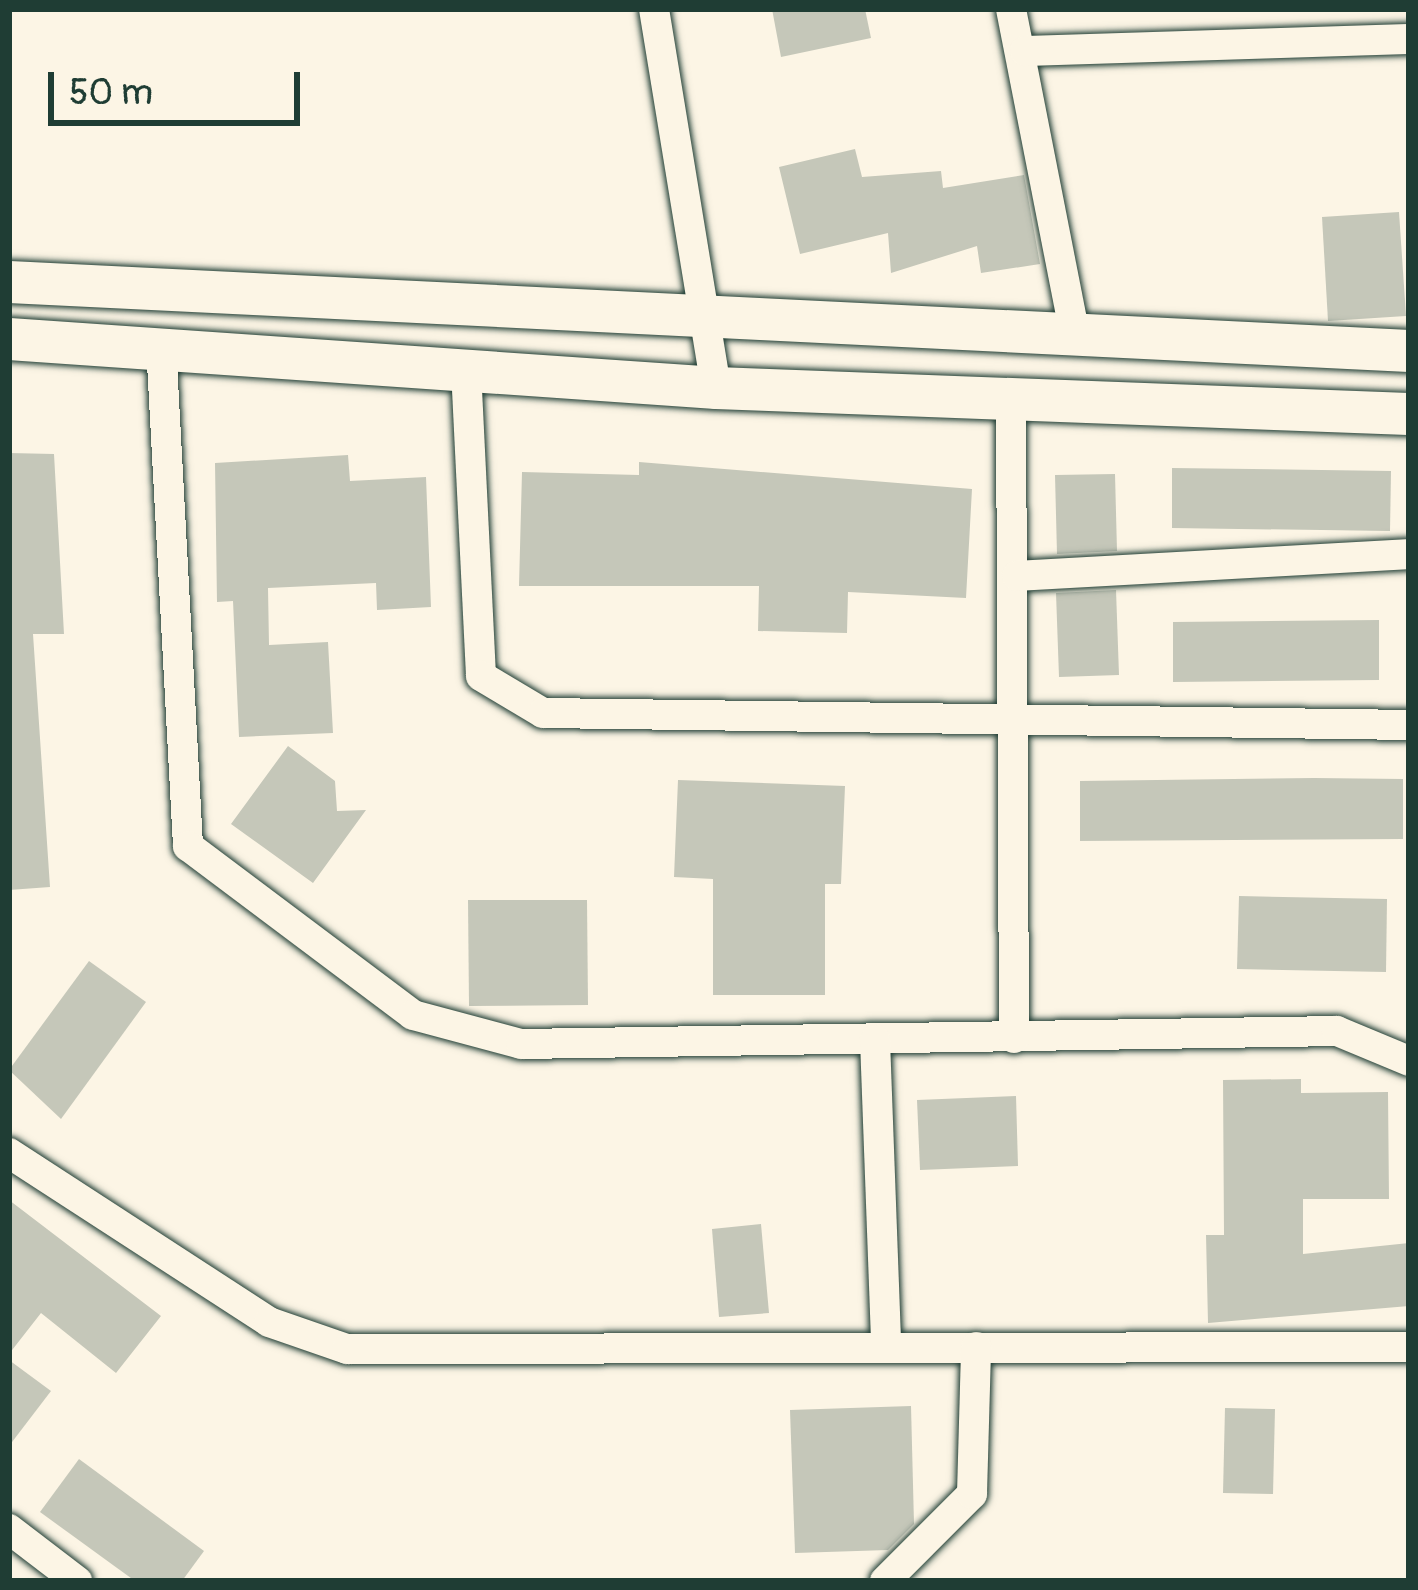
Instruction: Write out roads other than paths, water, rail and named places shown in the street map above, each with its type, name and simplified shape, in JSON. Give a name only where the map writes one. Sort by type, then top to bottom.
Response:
[{"type":"street","points":[[653,9],[696,310],[716,388]]},
{"type":"street","points":[[1011,9],[1025,50],[1074,332]]},
{"type":"street","points":[[1025,50],[1409,39]]},
{"type":"street","points":[[9,282],[696,310],[1409,351]]},
{"type":"street","points":[[9,339],[161,344],[716,388],[1409,414]]},
{"type":"street","points":[[161,344],[188,846],[413,1016],[469,1036],[875,1040],[1337,1030],[1409,1061]]},
{"type":"street","points":[[466,368],[481,676],[543,713],[1020,725],[1409,724]]},
{"type":"street","points":[[1011,399],[1020,725],[1014,1038]]},
{"type":"street","points":[[1016,576],[1409,554]]},
{"type":"street","points":[[875,1040],[886,1347]]},
{"type":"street","points":[[9,1153],[269,1322],[347,1349],[1409,1347]]},
{"type":"street","points":[[885,1581],[972,1494],[976,1347]]},
{"type":"street","points":[[9,1529],[77,1581]]}]
